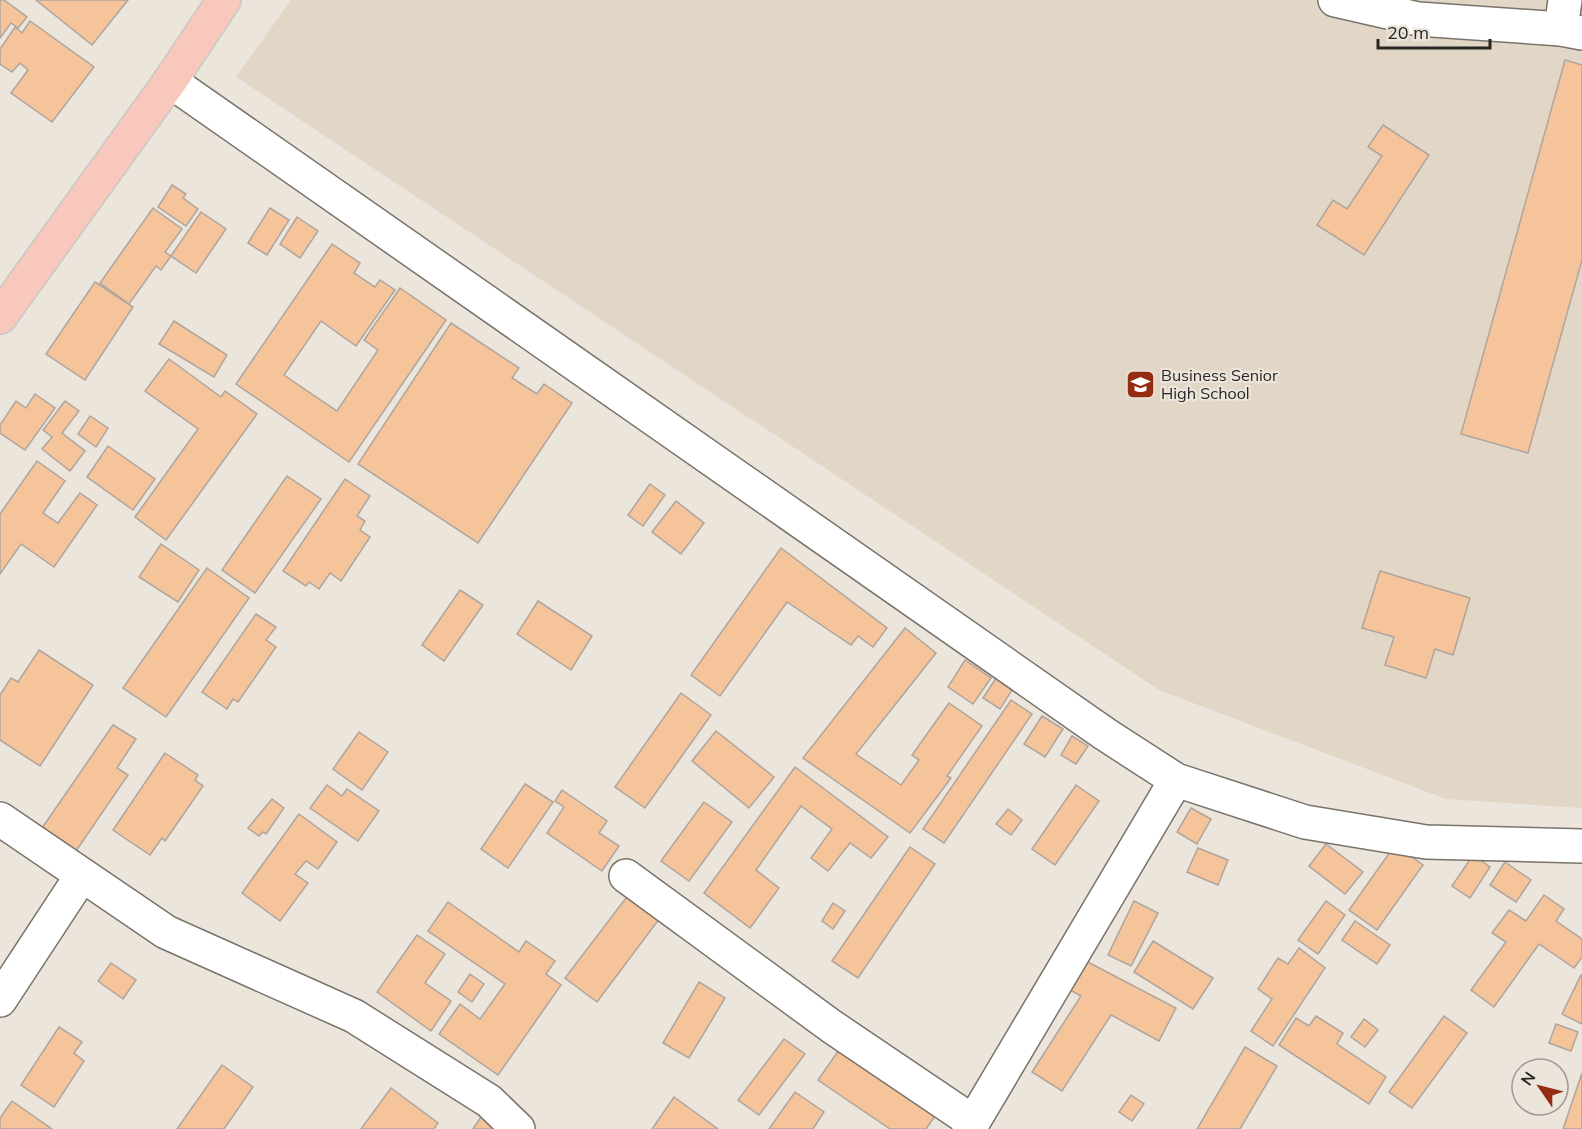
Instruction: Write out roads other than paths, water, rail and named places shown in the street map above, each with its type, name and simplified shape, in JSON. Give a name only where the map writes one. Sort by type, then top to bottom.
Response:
[{"type":"main road","points":[[0,317],[170,81],[224,0]]},
{"type":"street","points":[[1335,0],[1418,19],[1569,21]]},
{"type":"street","points":[[170,81],[1105,734],[1176,780],[1305,822],[1393,837],[1426,842],[1582,846]]},
{"type":"street","points":[[626,876],[971,1125],[1176,780]]},
{"type":"street","points":[[0,819],[166,932],[354,1016],[489,1101],[518,1129]]},
{"type":"street","points":[[0,1000],[82,875]]},
{"type":"place","name":"Business Senior High School","points":[[1140,384]]}]
